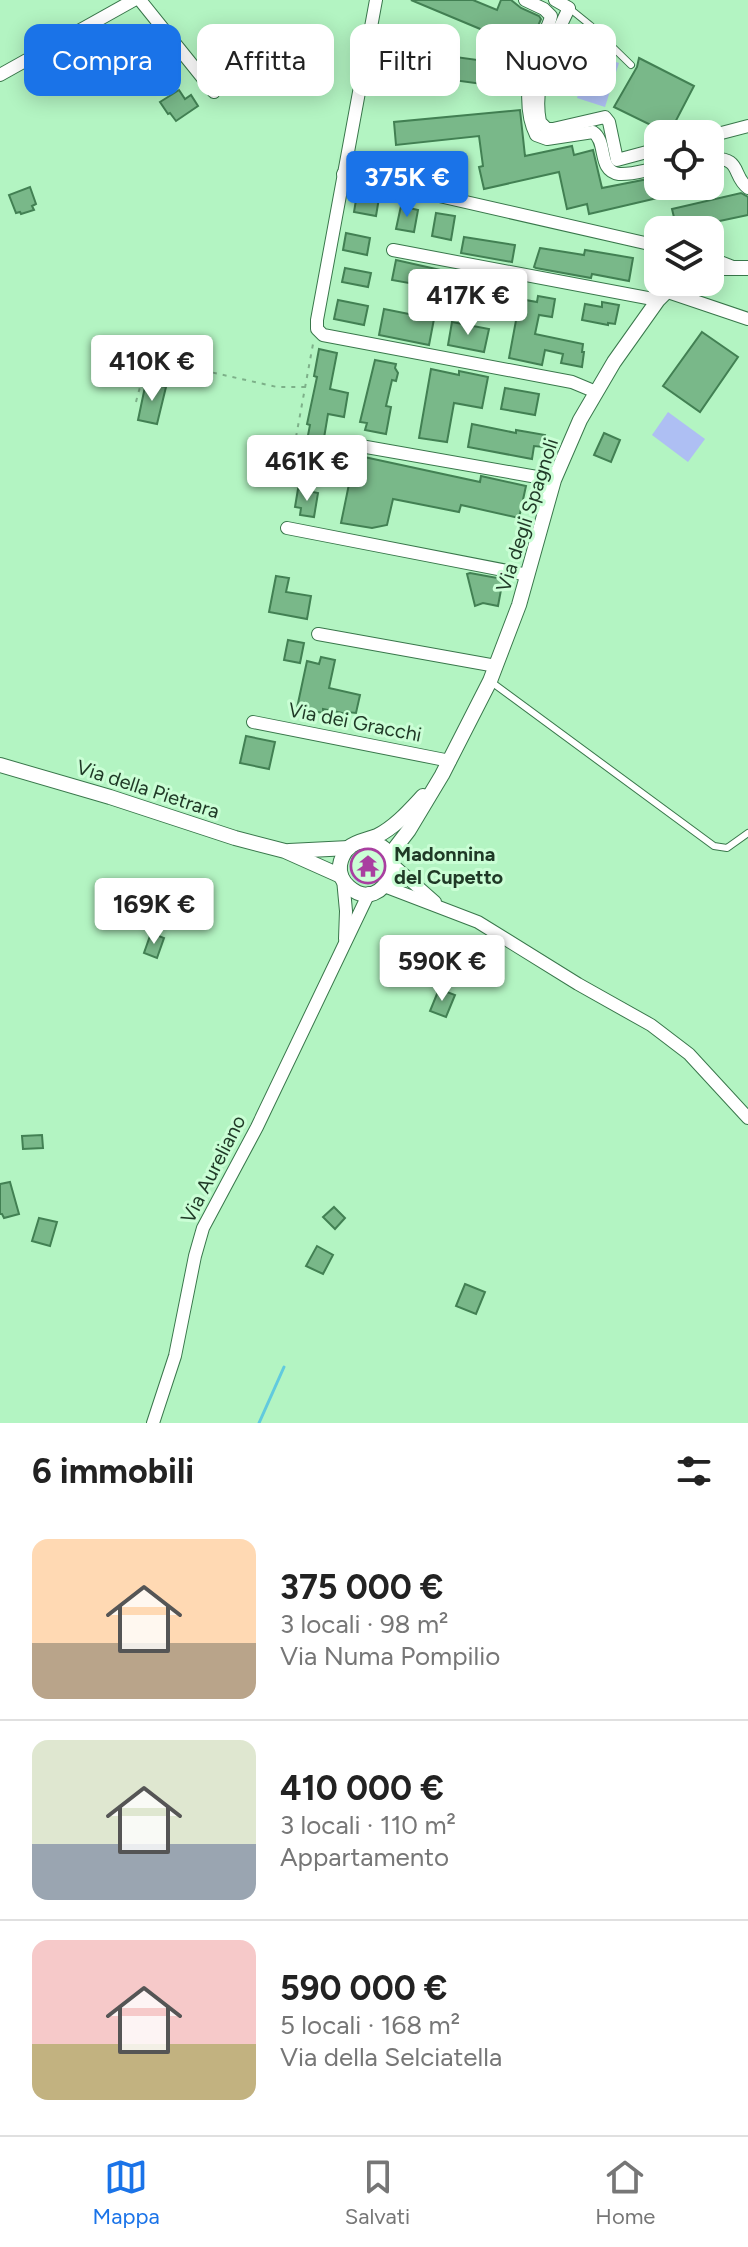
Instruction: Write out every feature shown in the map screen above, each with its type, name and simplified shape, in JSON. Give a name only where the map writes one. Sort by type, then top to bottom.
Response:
[{"type":"street","points":[[0,75],[137,0],[197,72]]},
{"type":"street","points":[[376,0],[317,329],[323,335],[572,382],[596,392]]},
{"type":"street","points":[[525,0],[551,16],[530,78],[530,118],[536,135],[547,139],[593,132],[600,139],[606,164],[611,171],[619,174],[644,170]]},
{"type":"street","points":[[555,0],[569,8],[544,67],[538,103],[540,122],[547,129],[553,129],[605,117],[609,122],[617,160],[644,153]]},
{"type":"street","points":[[724,132],[748,126]]},
{"type":"street","points":[[724,159],[736,168],[742,184],[748,188]]},
{"type":"street","points":[[343,174],[644,243]]},
{"type":"street","points":[[393,250],[644,288]]},
{"type":"street","name":"Via degli Spagnoli","points":[[446,768],[490,681],[512,625],[554,480],[569,444],[596,392],[663,296]]},
{"type":"street","points":[[675,296],[748,319]]},
{"type":"street","points":[[355,445],[554,480]]},
{"type":"street","points":[[287,528],[528,575]]},
{"type":"street","points":[[318,634],[496,666]]},
{"type":"street","name":"Via dei Gracchi","points":[[253,722],[446,768]]},
{"type":"street","name":"Via della Pietrara","points":[[0,765],[285,851],[342,877]]},
{"type":"street","points":[[444,909],[390,860],[377,844],[355,845],[341,861],[342,877],[351,889],[369,893],[384,886],[390,877],[390,860],[446,768]]},
{"type":"street","name":"Via della Pietrara","points":[[285,851],[355,845],[389,829],[446,768]]},
{"type":"street","name":"Via Aureliano","points":[[342,877],[346,911],[344,946]]},
{"type":"street","points":[[384,886],[478,922],[661,1031],[699,1064],[748,1118]]},
{"type":"street","name":"Via Aureliano","points":[[153,1423],[175,1356],[203,1228],[257,1127],[369,893]]},
{"type":"lane","points":[[569,8],[631,65]]},
{"type":"lane","points":[[490,681],[714,846],[727,848],[748,833]]},
{"type":"path","points":[[296,437],[317,320]]},
{"type":"path","points":[[136,402],[146,373],[170,363],[277,387],[305,387]]},
{"type":"shaded area","points":[[578,96],[608,96],[605,107]]},
{"type":"shaded area","points":[[668,412],[705,439],[688,462],[652,435]]},
{"type":"shaded area","points":[[366,849],[380,854],[359,883],[351,874],[350,864],[355,855]]},
{"type":"building","points":[[411,0],[473,0],[497,10],[501,0],[511,0],[541,19],[539,24],[476,24],[476,27]]},
{"type":"building","points":[[460,58],[476,60],[476,83],[460,81]]},
{"type":"building","points":[[639,58],[694,86],[676,120],[644,122],[614,107]]},
{"type":"building","points":[[181,93],[185,99],[191,95],[198,106],[176,121],[160,102],[170,96],[181,96]]},
{"type":"building","points":[[520,110],[525,156],[572,146],[574,155],[593,150],[602,188],[644,180],[644,200],[649,200],[589,214],[587,204],[567,209],[559,172],[484,189],[479,167],[483,166],[479,136],[396,145],[394,122]]},
{"type":"building","points":[[30,187],[36,204],[32,206],[34,210],[16,213],[9,195]]},
{"type":"building","points":[[741,193],[748,197],[748,215],[724,220],[724,216],[674,216],[672,209],[724,200],[724,197]]},
{"type":"building","points":[[357,194],[379,198],[376,216],[354,212]]},
{"type":"building","points":[[401,206],[418,210],[414,232],[396,229]]},
{"type":"building","points":[[436,213],[455,216],[451,240],[432,236]]},
{"type":"building","points":[[346,233],[370,238],[367,255],[343,250]]},
{"type":"building","points":[[464,237],[515,245],[512,262],[461,253]]},
{"type":"building","points":[[540,248],[584,255],[585,250],[633,258],[629,281],[536,268]]},
{"type":"building","points":[[396,260],[445,271],[444,275],[485,283],[481,306],[461,302],[462,296],[441,291],[439,301],[424,298],[426,286],[392,280]]},
{"type":"building","points":[[345,268],[371,273],[368,287],[342,282]]},
{"type":"building","points":[[538,296],[555,299],[552,317],[539,315],[535,334],[583,344],[582,367],[561,363],[563,354],[545,350],[542,365],[509,358],[520,299],[537,302]]},
{"type":"building","points":[[338,300],[368,306],[364,325],[334,319]]},
{"type":"building","points":[[602,302],[619,305],[615,324],[582,320],[585,304],[602,307]]},
{"type":"building","points":[[384,309],[434,319],[429,345],[379,335]]},
{"type":"building","points":[[452,322],[489,329],[484,352],[448,345]]},
{"type":"building","points":[[702,332],[738,357],[700,412],[663,386]]},
{"type":"building","points":[[319,349],[337,353],[330,389],[348,393],[344,417],[328,414],[323,444],[336,446],[330,476],[297,470],[300,455],[304,456],[310,425],[307,424],[317,377],[314,376]]},
{"type":"building","points":[[375,360],[396,364],[398,373],[396,381],[392,380],[386,406],[391,407],[386,434],[365,430],[367,423],[360,422]]},
{"type":"building","points":[[431,369],[488,377],[482,408],[454,403],[447,442],[419,438]]},
{"type":"building","points":[[146,382],[166,387],[157,424],[138,420]]},
{"type":"building","points":[[505,388],[539,394],[535,415],[501,409]]},
{"type":"building","points":[[472,424],[545,435],[543,447],[534,446],[532,459],[468,447]]},
{"type":"building","points":[[604,433],[620,440],[611,462],[594,455]]},
{"type":"building","points":[[355,455],[480,482],[481,476],[526,486],[519,518],[461,505],[459,512],[393,499],[387,525],[372,528],[341,523]]},
{"type":"building","points":[[298,489],[318,493],[314,517],[300,515],[301,508],[295,507]]},
{"type":"building","points":[[467,574],[503,579],[498,606],[483,603],[475,606]]},
{"type":"building","points":[[276,576],[289,578],[286,592],[311,596],[307,619],[269,612]]},
{"type":"building","points":[[288,640],[304,643],[300,663],[284,660]]},
{"type":"building","points":[[321,657],[335,660],[329,688],[360,695],[356,713],[323,709],[323,713],[297,708],[307,661],[319,664]]},
{"type":"building","points":[[246,736],[275,742],[269,769],[240,763]]},
{"type":"building","points":[[151,933],[164,938],[157,958],[144,953]]},
{"type":"building","points":[[439,989],[455,995],[446,1017],[430,1011]]},
{"type":"building","points":[[42,1135],[43,1148],[23,1149],[22,1136]]},
{"type":"building","points":[[10,1182],[19,1214],[4,1218],[0,1214],[0,1184]]},
{"type":"building","points":[[334,1207],[345,1218],[335,1229],[323,1217]]},
{"type":"building","points":[[39,1218],[57,1222],[50,1246],[32,1241]]},
{"type":"building","points":[[317,1246],[333,1255],[323,1274],[306,1266]]},
{"type":"building","points":[[465,1284],[485,1292],[476,1314],[456,1306]]},
{"type":"waterway","points":[[259,1423],[284,1367]]},
{"type":"place","name":"Madonnina del Cupetto","points":[[368,866]]}]
